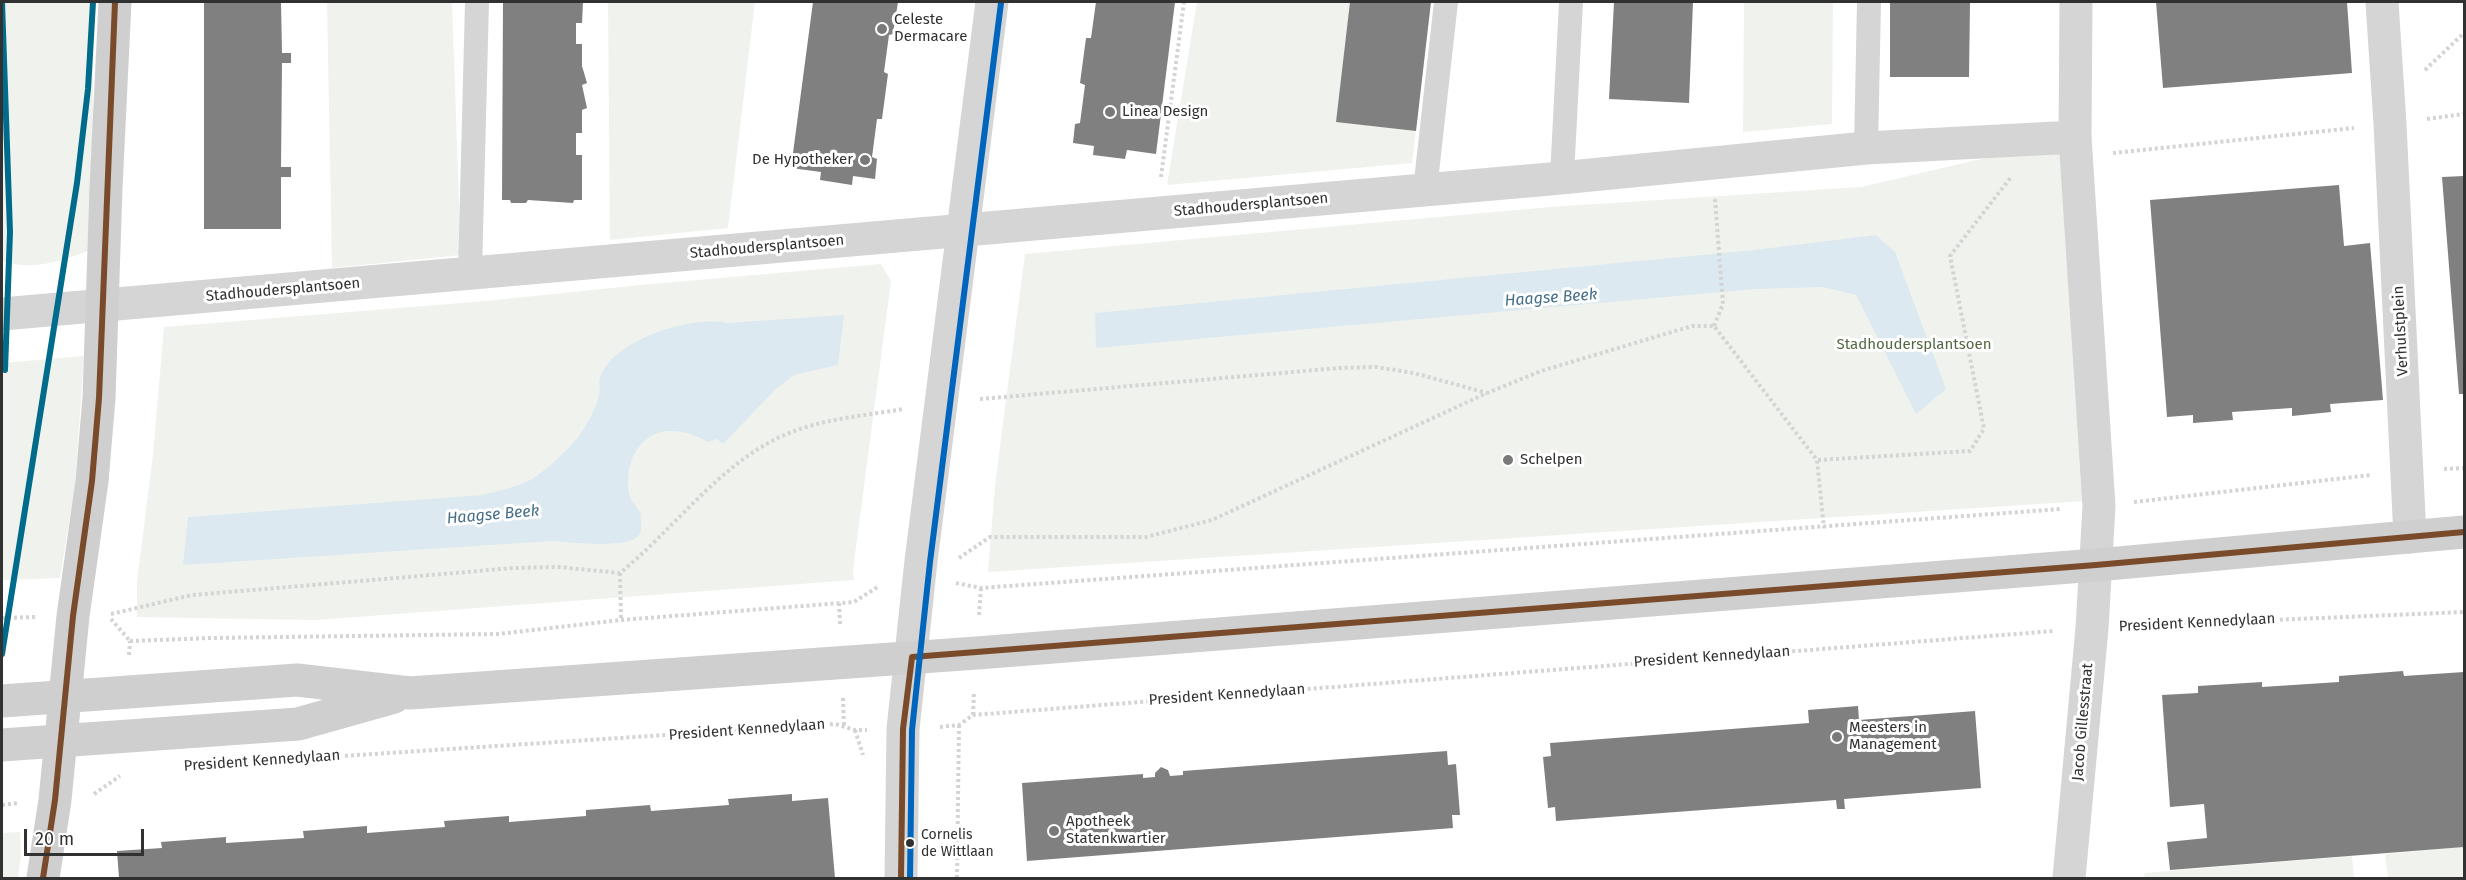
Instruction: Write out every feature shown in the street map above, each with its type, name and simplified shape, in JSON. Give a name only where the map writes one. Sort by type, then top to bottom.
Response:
[{"type":"main road","points":[[43,879],[55,800],[73,616],[92,481],[99,398],[115,2]]},
{"type":"main road","points":[[2,701],[297,680],[410,693],[912,657],[2096,565],[2464,532]]},
{"type":"main road","points":[[2,745],[298,724],[410,693]]},
{"type":"street","points":[[901,879],[903,729],[920,573],[992,2]]},
{"type":"street","points":[[2076,2],[2075,147],[2098,507],[2096,565]]},
{"type":"street","name":"Verhulstplein","points":[[2382,2],[2410,537]]},
{"type":"street","name":"Stadhoudersplantsoen","points":[[2,314],[1425,190],[1866,148],[2075,147]]},
{"type":"street","name":"Jacob Gillesstraat","points":[[2069,879],[2096,565]]},
{"type":"lane","points":[[470,273],[477,2]]},
{"type":"lane","points":[[1425,190],[1446,2]]},
{"type":"lane","points":[[1562,177],[1571,2]]},
{"type":"lane","points":[[1866,148],[1869,2]]},
{"type":"path","points":[[1156,213],[1184,2]]},
{"type":"path","points":[[2075,147],[2390,124],[2464,114]]},
{"type":"path","points":[[1818,460],[1970,451],[1984,429],[1950,256],[2014,172]]},
{"type":"path","points":[[1714,326],[1723,303],[1719,240]]},
{"type":"path","points":[[1487,393],[1414,373],[1376,367],[1339,368],[942,402],[822,422],[779,437],[733,466],[649,549],[620,573],[558,567],[514,568],[192,595],[108,615],[130,641],[498,634],[621,620],[854,602],[879,586],[956,559],[990,537],[1146,537],[1212,520],[1487,393],[1541,371],[1692,326],[1714,326]]},
{"type":"path","points":[[1714,326],[1818,460],[1824,528]]},
{"type":"path","points":[[920,573],[955,583],[993,588],[2098,507],[2408,471],[2464,468]]},
{"type":"path","points":[[620,573],[621,620]]},
{"type":"path","name":"President Kennedylaan","points":[[323,757],[834,724],[855,730],[903,729],[959,725],[973,715],[2092,628],[2464,612]]},
{"type":"path","points":[[957,879],[959,725]]},
{"type":"path","points":[[2,805],[94,795],[117,777],[126,774]]},
{"type":"green space","points":[[2,2],[93,2],[93,249],[36,265],[2,261]]},
{"type":"green space","points":[[327,2],[452,2],[461,255],[332,268]]},
{"type":"green space","points":[[608,2],[755,2],[728,228],[610,240]]},
{"type":"green space","points":[[1197,2],[1431,2],[1412,163],[1167,185]]},
{"type":"green space","points":[[1744,2],[1833,2],[1832,124],[1743,132]]},
{"type":"green space","name":"Stadhoudersplantsoen","points":[[2075,137],[2085,501],[988,572],[995,485],[1025,254],[1550,207],[1861,187]]},
{"type":"green space","points":[[881,264],[891,281],[853,570],[854,580],[316,620],[137,617],[137,582],[153,454],[164,327],[486,301]]},
{"type":"green space","points":[[84,356],[75,486],[60,578],[2,580],[2,363]]},
{"type":"green space","points":[[20,832],[21,855],[18,878],[2,878],[2,833]]},
{"type":"green space","points":[[2464,847],[2464,878],[2388,878],[2385,854]]},
{"type":"green space","points":[[2352,856],[2354,878],[2145,878],[2144,873]]},
{"type":"water","name":"Haagse Beek","points":[[1876,235],[1895,252],[1946,389],[1916,414],[1856,295],[1823,287],[1756,289],[1096,348],[1095,313],[1754,250]]},
{"type":"water","name":"Haagse Beek","points":[[844,315],[838,365],[794,375],[776,389],[723,444],[717,439],[708,442],[696,436],[672,431],[662,432],[643,442],[635,452],[628,475],[630,496],[641,513],[640,533],[633,540],[611,544],[552,541],[183,565],[188,517],[482,495],[526,482],[554,462],[581,433],[596,406],[600,394],[600,378],[607,364],[620,352],[654,333],[694,323]]},
{"type":"building","points":[[204,2],[281,2],[282,53],[291,53],[291,63],[282,63],[281,167],[291,167],[291,177],[281,177],[281,229],[204,229]]},
{"type":"building","points":[[503,2],[583,2],[582,23],[576,23],[576,44],[582,44],[582,66],[587,83],[582,85],[587,108],[582,110],[582,133],[576,133],[576,155],[582,155],[582,200],[574,200],[573,203],[528,200],[526,203],[511,203],[510,200],[502,200]]},
{"type":"building","points":[[813,2],[898,2],[893,34],[889,35],[884,72],[888,74],[882,119],[877,119],[872,157],[877,159],[875,179],[853,176],[852,185],[820,180],[821,172],[791,168]]},
{"type":"building","points":[[1096,2],[1175,2],[1156,154],[1127,150],[1125,159],[1093,155],[1094,146],[1073,143],[1075,124],[1080,123],[1085,85],[1080,83],[1086,38],[1091,38]]},
{"type":"building","points":[[1350,2],[1431,2],[1416,131],[1336,122]]},
{"type":"building","points":[[1614,2],[1693,2],[1689,103],[1609,99]]},
{"type":"building","points":[[1890,2],[1970,2],[1969,77],[1890,77]]},
{"type":"building","points":[[2156,2],[2347,2],[2352,73],[2163,88]]},
{"type":"building","points":[[2464,176],[2464,394],[2459,394],[2442,177]]},
{"type":"building","points":[[2339,185],[2344,246],[2370,243],[2383,400],[2330,404],[2331,412],[2292,416],[2292,408],[2232,412],[2233,420],[2193,423],[2193,415],[2167,417],[2150,200]]},
{"type":"building","points":[[2403,671],[2404,676],[2464,672],[2464,847],[2170,870],[2167,842],[2207,838],[2204,804],[2170,807],[2162,695],[2198,693],[2198,686],[2262,682],[2262,687],[2339,682],[2339,676]]},
{"type":"building","points":[[1858,706],[1859,720],[1975,711],[1981,788],[1844,799],[1845,809],[1837,809],[1836,800],[1556,821],[1555,807],[1548,808],[1543,757],[1551,756],[1550,743],[1809,723],[1808,710]]},
{"type":"building","points":[[1447,751],[1448,765],[1456,764],[1460,815],[1452,815],[1453,828],[1027,861],[1022,783],[1143,774],[1143,778],[1155,777],[1155,773],[1161,767],[1168,770],[1170,776],[1183,775],[1183,771]]},
{"type":"building","points":[[792,794],[792,801],[828,798],[835,878],[119,878],[117,851],[162,848],[161,842],[226,837],[226,843],[304,838],[303,831],[367,826],[367,833],[445,827],[444,821],[509,816],[509,822],[586,816],[586,810],[650,805],[651,811],[729,805],[728,799]]},
{"type":"transit line","points":[[2,2],[10,232],[5,370]]},
{"type":"transit line","points":[[2,654],[77,183],[88,89],[93,2]]},
{"type":"transit line","points":[[43,878],[55,800],[73,616],[92,481],[99,398],[115,2]]},
{"type":"transit line","points":[[910,878],[912,730],[930,562],[1001,3]]},
{"type":"transit line","points":[[901,878],[903,729],[912,657],[2096,565],[2464,532]]},
{"type":"place","name":"Celeste Dermacare","points":[[882,29]]},
{"type":"place","name":"Linea Design","points":[[1110,112]]},
{"type":"place","name":"De Hypotheker","points":[[865,160]]},
{"type":"place","name":"Schelpen","points":[[1508,460]]},
{"type":"place","name":"Meesters in Management","points":[[1837,737]]},
{"type":"place","name":"Apotheek Statenkwartier","points":[[1054,831]]},
{"type":"place","name":"Cornelis de Wittlaan","points":[[910,843]]}]
